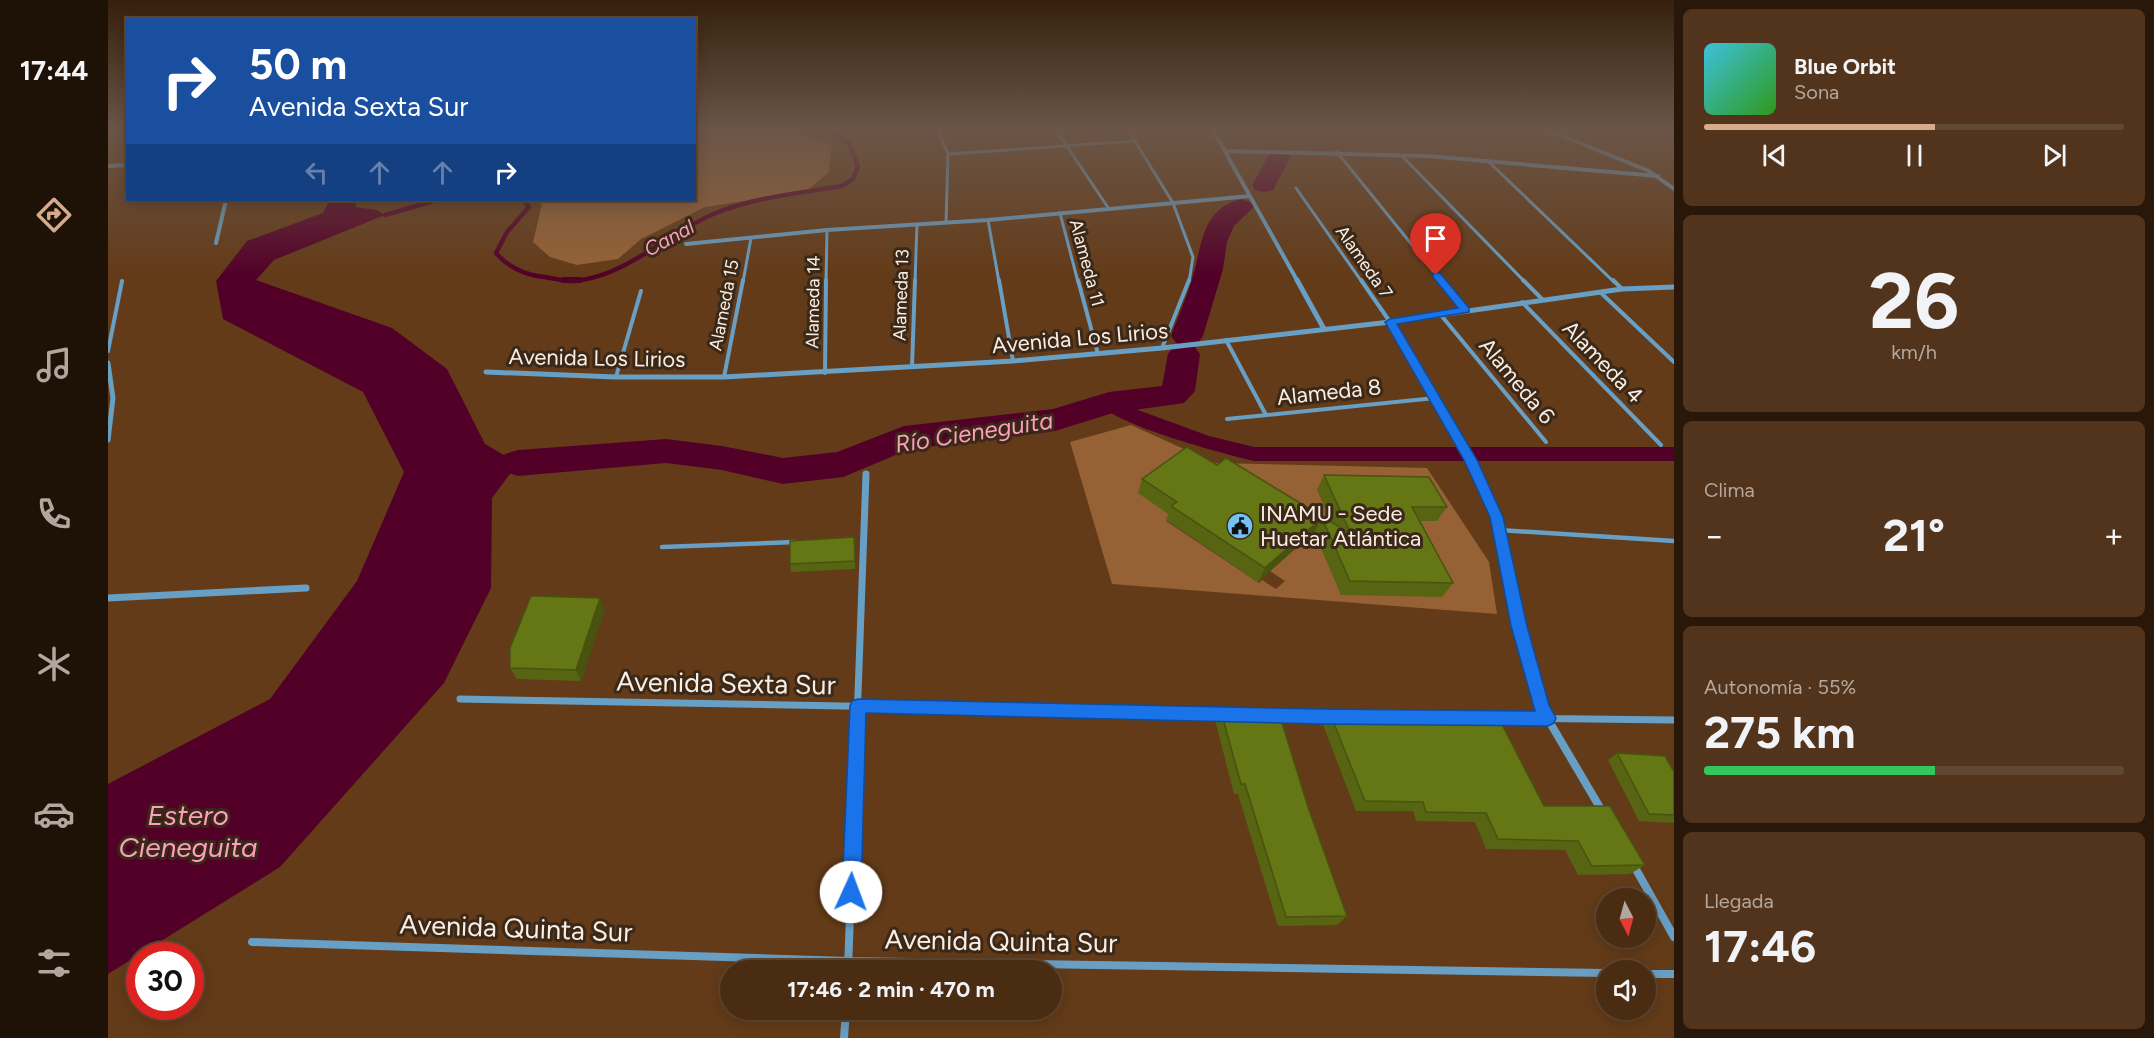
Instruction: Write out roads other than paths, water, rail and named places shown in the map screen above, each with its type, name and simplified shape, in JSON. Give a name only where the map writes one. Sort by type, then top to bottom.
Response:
[{"type":"street","points":[[1240,178],[1324,329]]},
{"type":"street","points":[[686,244],[827,230],[988,220],[1250,196]]},
{"type":"street","points":[[216,243],[226,201]]},
{"type":"street","name":"Avenida Los Lirios","points":[[486,372],[616,377],[724,377],[1013,361],[1162,348],[1390,322],[1542,298],[1622,289],[1674,287]]},
{"type":"street","points":[[1390,322],[1453,429],[1497,517],[1519,626],[1541,707],[1605,816]]},
{"type":"street","points":[[108,363],[113,398],[108,440]]},
{"type":"street","points":[[849,960],[866,474]]},
{"type":"street","points":[[108,598],[306,588]]},
{"type":"street","name":"Avenida Sexta Sur","points":[[460,699],[1235,714]]},
{"type":"street","points":[[1269,714],[1341,716]]},
{"type":"street","points":[[1483,718],[1674,720]]},
{"type":"street","points":[[1627,855],[1674,937]]},
{"type":"street","name":"Avenida Quinta Sur","points":[[252,942],[720,961]]},
{"type":"street","name":"Avenida Quinta Sur","points":[[1062,968],[1596,973]]},
{"type":"street","points":[[1656,974],[1674,974]]},
{"type":"street","points":[[844,1038],[845,1020]]},
{"type":"lane","points":[[946,222],[947,178]]},
{"type":"lane","points":[[1089,178],[1109,209]]},
{"type":"lane","points":[[1158,178],[1173,203],[1193,257],[1188,288],[1162,348]]},
{"type":"lane","points":[[1358,178],[1465,310]]},
{"type":"lane","points":[[1424,178],[1542,298]]},
{"type":"lane","points":[[1506,178],[1622,289]]},
{"type":"lane","name":"Alameda 7","points":[[1296,188],[1390,322]]},
{"type":"lane","name":"Alameda 11","points":[[1060,213],[1098,354]]},
{"type":"lane","points":[[988,220],[1013,361]]},
{"type":"lane","name":"Alameda 13","points":[[912,367],[916,224]]},
{"type":"lane","name":"Alameda 14","points":[[825,373],[827,230]]},
{"type":"lane","name":"Alameda 15","points":[[724,377],[751,238]]},
{"type":"lane","points":[[108,351],[122,281]]},
{"type":"lane","points":[[616,377],[641,291]]},
{"type":"lane","points":[[1600,292],[1674,362]]},
{"type":"lane","name":"Alameda 4","points":[[1522,302],[1660,445]]},
{"type":"lane","name":"Alameda 6","points":[[1440,314],[1546,442]]},
{"type":"lane","points":[[1226,340],[1266,415]]},
{"type":"lane","name":"Alameda 8","points":[[1227,419],[1435,398]]},
{"type":"lane","points":[[1499,530],[1674,541]]},
{"type":"lane","points":[[851,539],[863,539]]},
{"type":"lane","points":[[662,547],[804,541]]},
{"type":"water","name":"Estero Cieneguita","points":[[329,201],[358,201],[355,207],[377,210],[385,215],[274,260],[256,280],[392,328],[447,369],[485,444],[518,463],[492,498],[491,588],[444,683],[280,867],[159,942],[126,942],[126,963],[108,974],[108,784],[270,699],[357,581],[404,472],[363,392],[223,319],[216,281],[247,241],[323,213]]},
{"type":"waterway","name":"Canal","points":[[564,280],[576,281],[613,271],[698,221],[716,213],[762,199],[842,186],[853,178]]},
{"type":"waterway","name":"Río Cieneguita","points":[[1264,185],[1267,178]]},
{"type":"waterway","name":"Canal","points":[[385,215],[434,201]]},
{"type":"waterway","name":"Canal","points":[[524,201],[529,207],[507,232],[496,253],[517,270],[530,275],[564,280]]},
{"type":"waterway","name":"Río Cieneguita","points":[[1187,336],[1209,269],[1213,242],[1222,222],[1241,207]]},
{"type":"waterway","name":"Canal","points":[[564,280],[580,280]]},
{"type":"waterway","name":"Río Cieneguita","points":[[518,463],[666,451],[722,458],[783,471],[843,464],[904,438],[1055,420],[1109,403],[1172,395],[1178,391],[1184,354]]},
{"type":"waterway","points":[[1109,403],[1131,415],[1204,442],[1254,454],[1674,454]]},
{"type":"place","name":"INAMU - Sede Huetar Atlántica","points":[[1240,526]]}]
